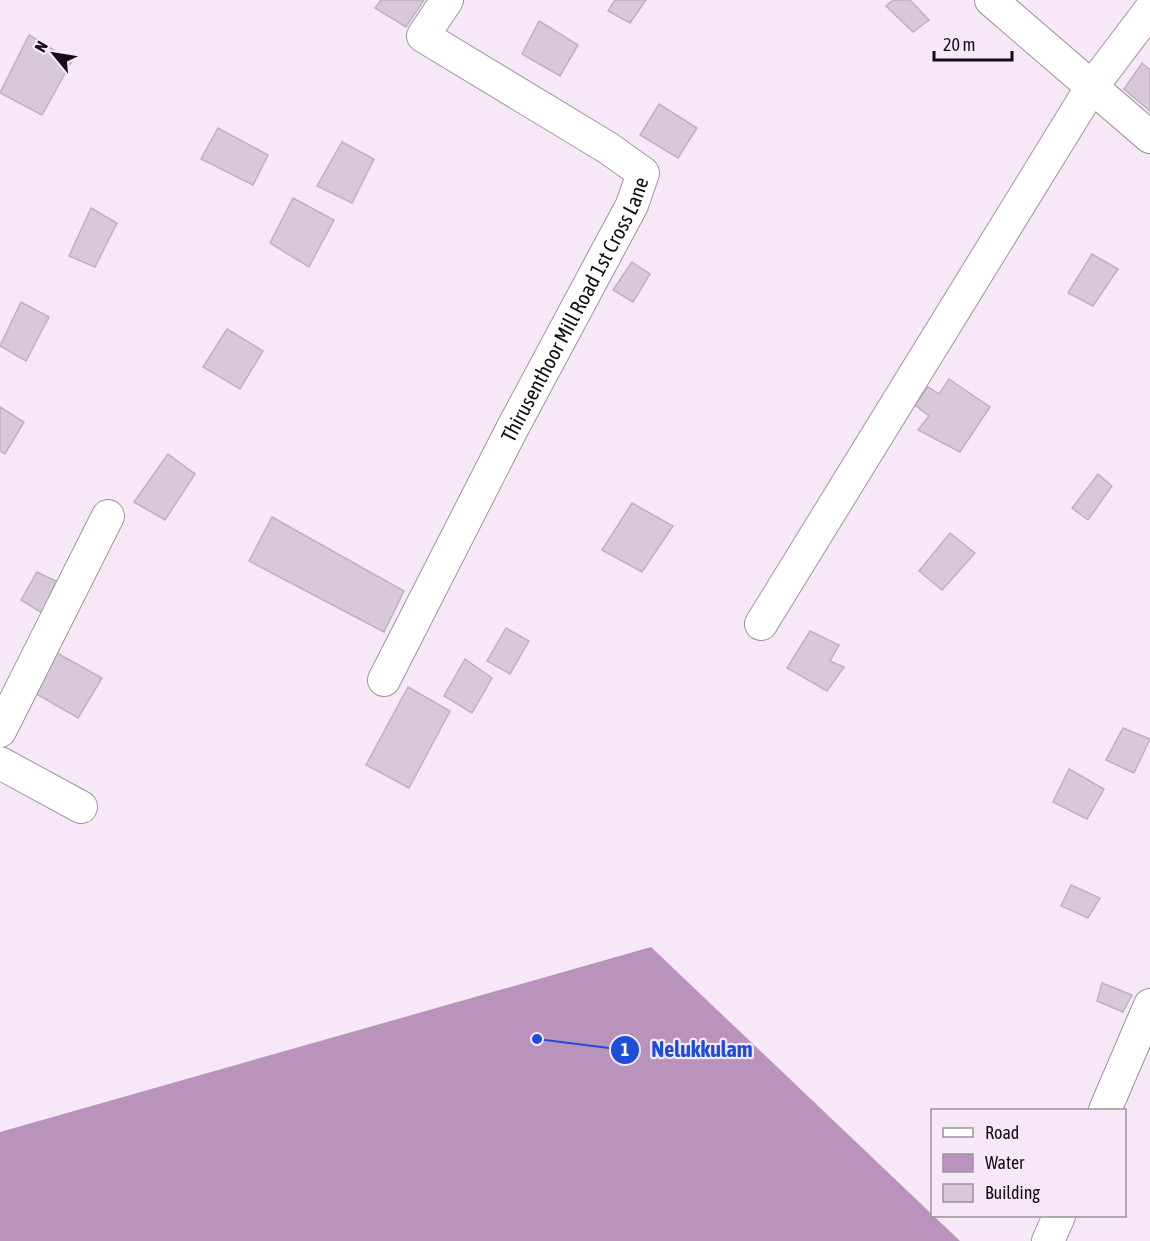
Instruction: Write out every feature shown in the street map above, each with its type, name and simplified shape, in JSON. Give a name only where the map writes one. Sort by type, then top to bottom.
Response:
[{"type":"street","name":"Thirusenthoor Mill Road 1st Cross Lane","points":[[384,680],[512,429],[627,215],[643,173],[608,148],[423,36],[447,0]]},
{"type":"street","points":[[991,0],[1150,137]]},
{"type":"street","points":[[761,624],[1091,88],[1150,10]]},
{"type":"street","points":[[0,731],[108,516]]},
{"type":"street","points":[[0,763],[81,807]]},
{"type":"street","points":[[1105,1109],[1150,1005]]},
{"type":"street","points":[[1048,1241],[1058,1217]]},
{"type":"water","points":[[651,947],[931,1213],[931,1217],[935,1217],[960,1241],[0,1241],[0,1132]]},
{"type":"building","points":[[381,0],[424,0],[406,27],[375,8]]},
{"type":"building","points":[[615,0],[646,0],[630,23],[608,11]]},
{"type":"building","points":[[893,0],[910,0],[929,20],[913,32],[886,6]]},
{"type":"building","points":[[539,21],[578,45],[560,76],[522,54]]},
{"type":"building","points":[[29,35],[72,61],[42,115],[0,93]]},
{"type":"building","points":[[1142,63],[1150,70],[1150,111],[1124,89]]},
{"type":"building","points":[[659,104],[697,128],[678,158],[640,135]]},
{"type":"building","points":[[218,128],[268,155],[253,185],[201,159]]},
{"type":"building","points":[[342,142],[374,159],[352,203],[317,186]]},
{"type":"building","points":[[293,198],[334,220],[309,267],[270,243]]},
{"type":"building","points":[[91,208],[117,223],[95,267],[69,256]]},
{"type":"building","points":[[1092,254],[1118,269],[1093,306],[1068,293]]},
{"type":"building","points":[[632,262],[650,274],[633,302],[613,290]]},
{"type":"building","points":[[21,302],[49,317],[26,361],[0,346]]},
{"type":"building","points":[[227,329],[263,351],[240,389],[203,367]]},
{"type":"building","points":[[949,379],[990,407],[960,452],[918,430],[929,416],[915,405],[928,387],[939,394]]},
{"type":"building","points":[[0,407],[24,422],[5,454],[0,451]]},
{"type":"building","points":[[168,454],[195,474],[165,520],[134,502]]},
{"type":"building","points":[[1098,474],[1112,486],[1088,520],[1072,508]]},
{"type":"building","points":[[632,503],[673,526],[642,572],[602,550]]},
{"type":"building","points":[[272,517],[404,591],[384,632],[249,561]]},
{"type":"building","points":[[950,533],[975,553],[942,590],[919,571]]},
{"type":"building","points":[[37,572],[60,583],[42,613],[21,600]]},
{"type":"building","points":[[506,628],[529,641],[510,674],[487,661]]},
{"type":"building","points":[[810,631],[839,645],[830,661],[844,667],[827,691],[787,668]]},
{"type":"building","points":[[57,653],[102,678],[78,718],[33,692]]},
{"type":"building","points":[[465,659],[492,678],[472,713],[444,696]]},
{"type":"building","points":[[408,687],[450,711],[409,788],[366,765]]},
{"type":"building","points":[[1123,728],[1150,739],[1134,773],[1106,760]]},
{"type":"building","points":[[1069,769],[1104,789],[1087,819],[1053,802]]},
{"type":"building","points":[[1071,885],[1100,898],[1088,918],[1061,906]]},
{"type":"building","points":[[1102,983],[1132,995],[1123,1012],[1097,1001]]},
{"type":"place","name":"Nelukkulam","points":[[537,1039]]}]
